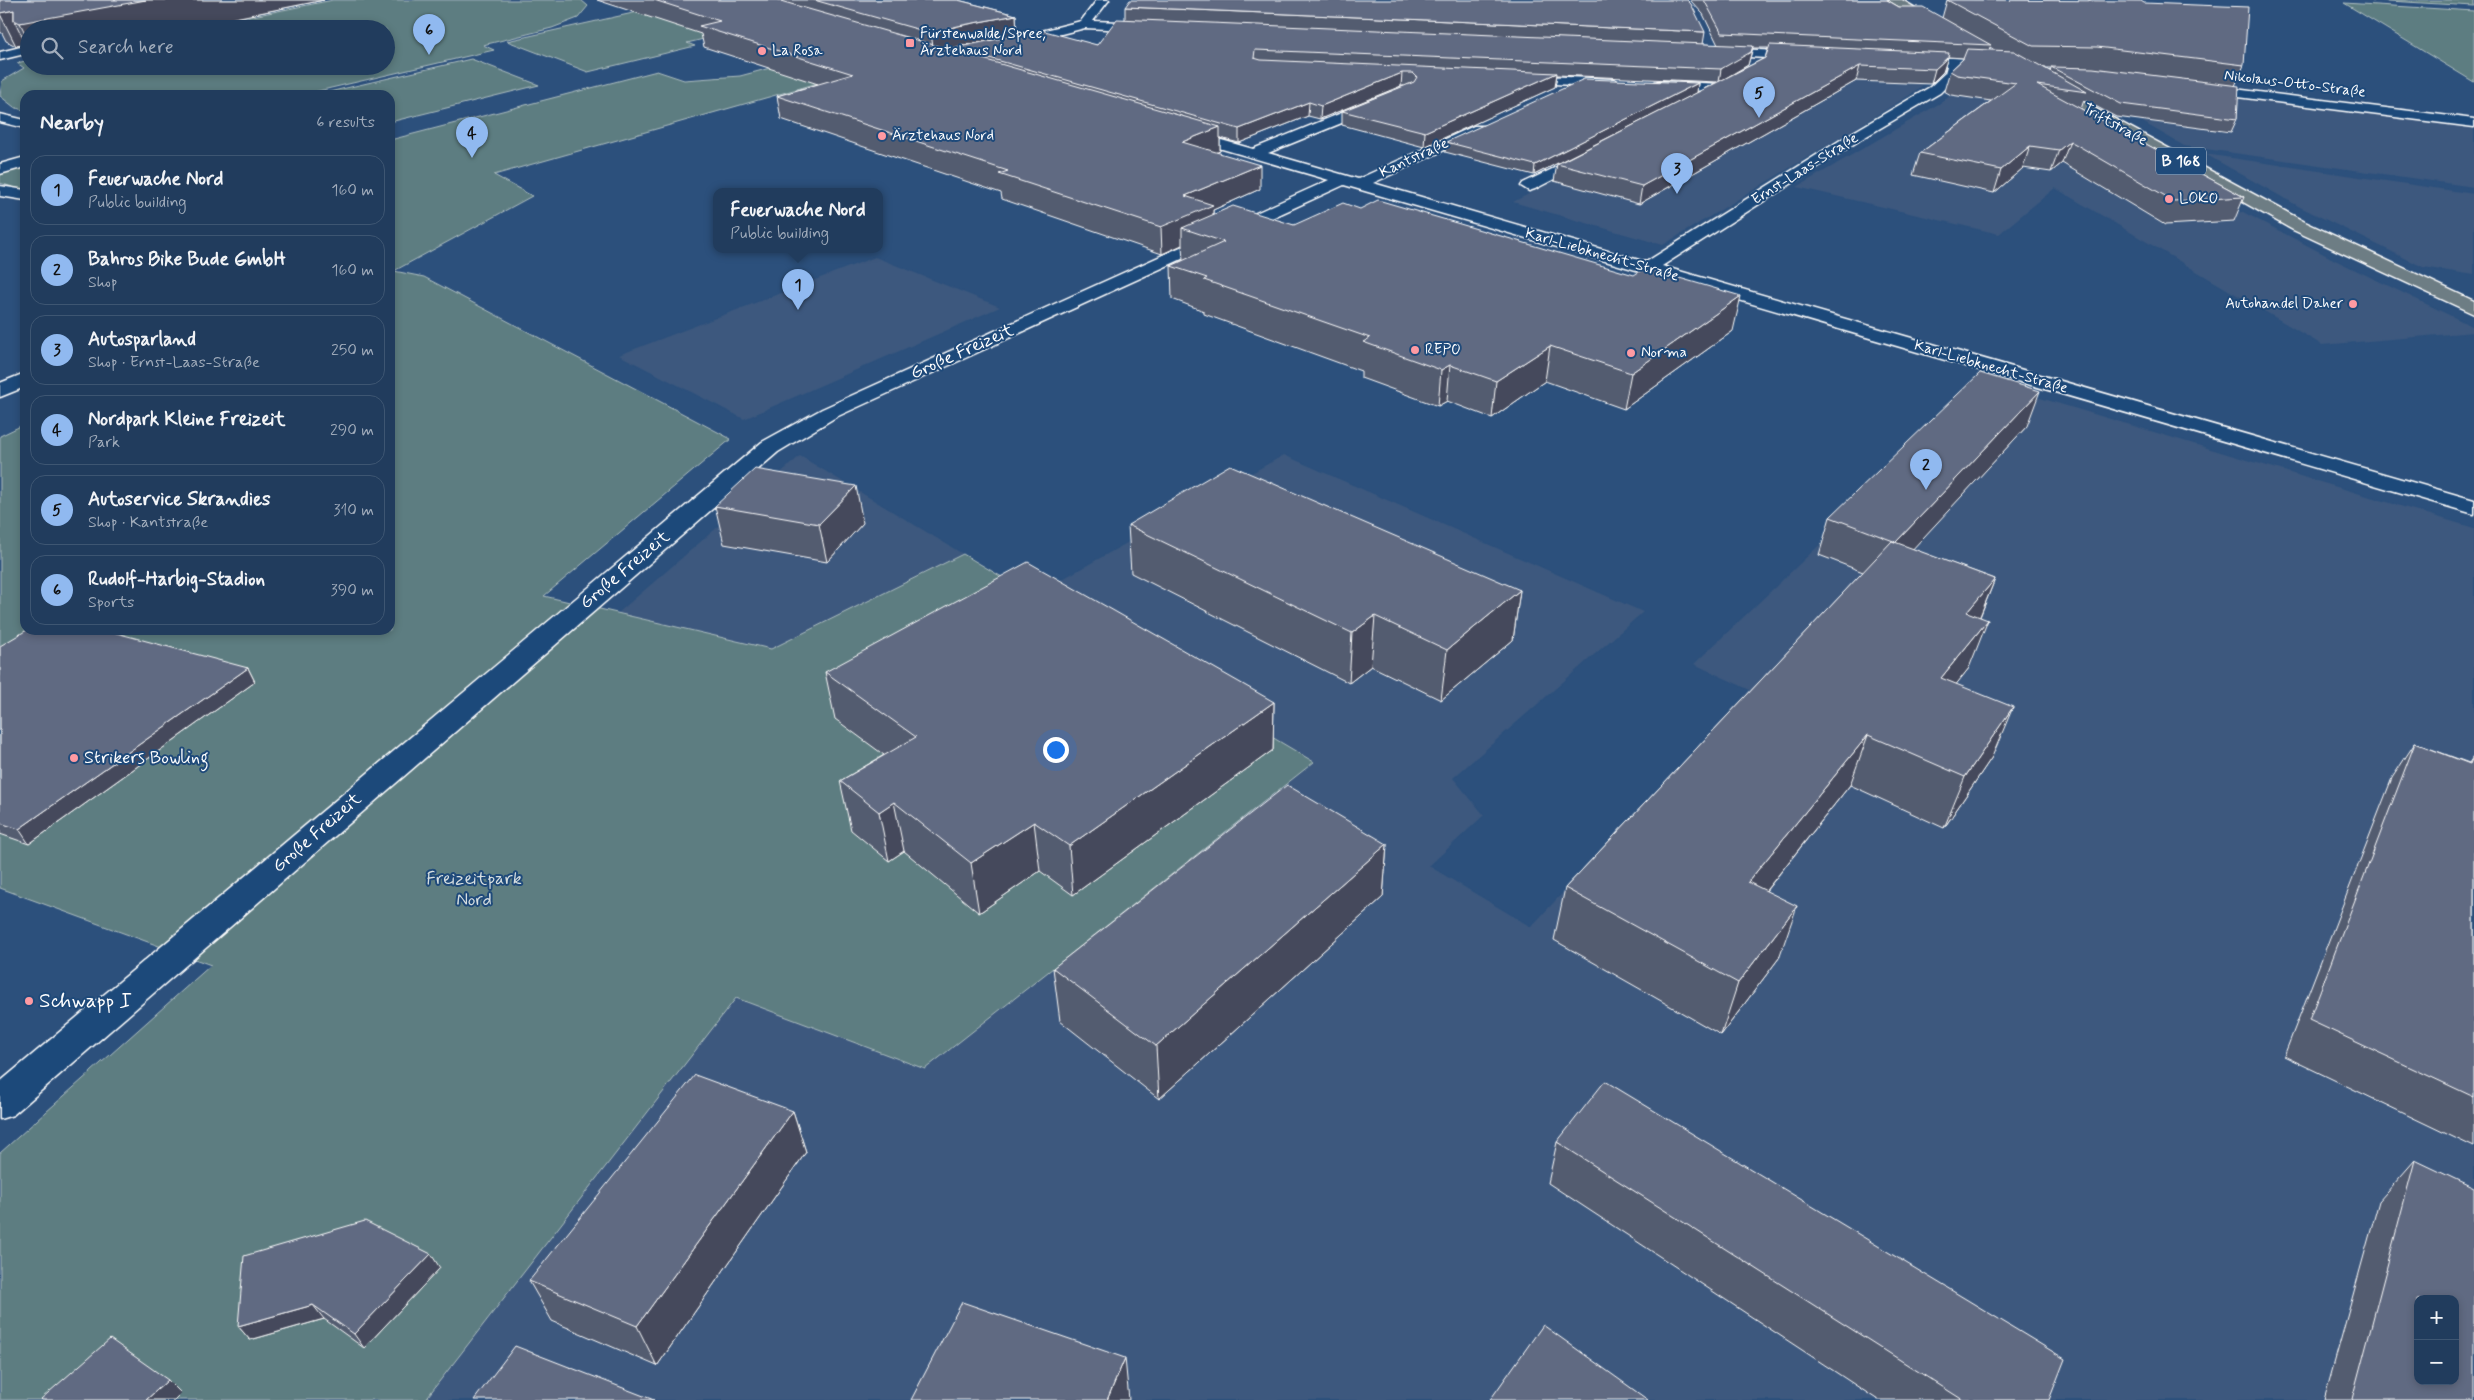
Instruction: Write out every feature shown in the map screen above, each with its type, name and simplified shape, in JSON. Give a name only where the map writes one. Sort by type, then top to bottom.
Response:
[{"type":"main road","points":[[1894,0],[1951,32]]},
{"type":"main road","points":[[1976,46],[2008,65]]},
{"type":"main road","name":"Triftstraße","points":[[2040,82],[2299,226],[2474,308]]},
{"type":"street","points":[[1086,24],[1103,0]]},
{"type":"street","points":[[1009,42],[1086,24],[1161,28]]},
{"type":"street","points":[[1709,49],[1760,54],[1819,56]]},
{"type":"street","points":[[0,56],[20,51]]},
{"type":"street","points":[[1756,68],[1760,54]]},
{"type":"street","points":[[1896,60],[2008,65]]},
{"type":"street","name":"Ernst-Laas-Straße","points":[[1648,268],[1855,137],[1935,90],[1951,74],[1955,62]]},
{"type":"street","points":[[1504,78],[1627,84]]},
{"type":"street","points":[[1691,103],[1736,80]]},
{"type":"street","points":[[1553,94],[1580,82]]},
{"type":"street","points":[[1646,85],[1722,88]]},
{"type":"street","name":"Nikolaus-Otto-Straße","points":[[2187,87],[2474,123]]},
{"type":"street","points":[[1252,154],[1389,98]]},
{"type":"street","points":[[0,118],[20,123]]},
{"type":"street","name":"Kantstraße","points":[[1350,182],[1491,123]]},
{"type":"street","name":"Karl-Liebknecht-Straße","points":[[1169,129],[2474,507]]},
{"type":"street","points":[[1529,186],[1603,148]]},
{"type":"street","points":[[0,169],[20,163]]},
{"type":"street","name":"Große Freizeit","points":[[0,1104],[770,447],[828,413],[1350,182]]},
{"type":"street","points":[[0,191],[20,195]]},
{"type":"street","points":[[0,391],[20,381]]},
{"type":"shaded area","points":[[1969,77],[2231,213],[2243,212],[2339,262],[2474,327],[2474,332],[2322,345],[2055,188],[1999,234],[1797,187],[1942,102]]},
{"type":"shaded area","points":[[1753,80],[1929,80],[1910,95],[1663,245],[1513,202]]},
{"type":"shaded area","points":[[2077,84],[2122,84],[2474,127],[2474,187],[2184,146]]},
{"type":"shaded area","points":[[2205,154],[2474,194],[2474,275],[2423,267],[2300,207]]},
{"type":"shaded area","points":[[875,257],[1000,307],[744,419],[619,355]]},
{"type":"shaded area","points":[[1990,383],[2474,528],[2474,1400],[425,1400],[736,998],[925,1069],[1314,762],[1034,595],[1284,455],[1643,612],[1453,778],[1484,815],[1429,866],[1531,927],[1750,690],[1694,664]]},
{"type":"shaded area","points":[[800,456],[963,554],[771,649],[618,613]]},
{"type":"green space","points":[[333,0],[581,0],[588,6],[578,18],[552,28],[483,45],[494,50],[395,73],[395,20],[233,20]]},
{"type":"green space","points":[[2372,0],[2474,0],[2474,6]]},
{"type":"green space","points":[[687,1],[762,25],[687,43],[695,46],[588,72],[507,41]]},
{"type":"green space","points":[[2344,3],[2474,11],[2474,82]]},
{"type":"green space","name":"Freizeitpark Nord","points":[[865,43],[871,68],[494,175],[532,196],[395,270],[395,139],[657,71],[684,80],[740,76]]},
{"type":"green space","points":[[471,59],[539,85],[395,121],[395,90],[338,90]]},
{"type":"green space","points":[[20,70],[20,75],[387,75],[322,90],[20,90],[20,109],[0,96],[2,81]]},
{"type":"green space","points":[[20,168],[20,189],[0,183],[0,174]]},
{"type":"green space","name":"Freizeitpark Nord","points":[[395,271],[424,277],[731,439],[544,596],[771,649],[963,554],[1314,762],[925,1069],[736,998],[425,1400],[0,1400],[0,1153],[211,965],[0,888],[0,436],[20,426],[20,635],[395,635]]},
{"type":"building","points":[[0,0],[146,0],[36,20],[20,20],[20,23],[14,20],[14,10],[0,13]]},
{"type":"building","points":[[654,0],[777,0],[1220,127],[1182,142],[1260,165],[1185,196],[1213,205],[1161,227],[999,174],[1008,171],[777,96],[853,74],[699,26],[720,21]]},
{"type":"building","points":[[814,0],[958,0],[1016,15],[931,33]]},
{"type":"building","points":[[1130,0],[1687,0],[1691,4],[1705,32],[1125,7]]},
{"type":"building","points":[[1704,0],[1887,0],[1899,7],[1923,7],[1991,45],[1722,33]]},
{"type":"building","points":[[1947,0],[2141,1],[2144,3],[2248,7],[2244,65],[2097,47],[2033,46]]},
{"type":"building","points":[[1117,19],[1753,46],[1751,52],[1721,69],[1255,50],[1254,58],[1261,60],[1557,73],[1425,132],[1342,111],[1414,82],[1417,77],[1413,73],[1402,73],[1321,106],[1309,102],[1239,129],[954,48],[1041,30],[1097,45]]},
{"type":"building","points":[[1770,45],[1949,53],[1948,57],[1935,69],[1860,66],[1642,186],[1557,164],[1765,58]]},
{"type":"building","points":[[1967,49],[2014,51],[2087,92],[2037,85],[2244,197],[2174,201],[2070,141],[2059,150],[2030,146],[2001,170],[1920,153],[2016,83],[1957,75],[1950,71],[1963,59]]},
{"type":"building","points":[[2051,67],[2093,68],[2239,86],[2237,119],[2121,104]]},
{"type":"building","points":[[1584,79],[1698,83],[1535,165],[1446,142]]},
{"type":"building","points":[[1378,200],[1634,275],[1645,268],[1741,296],[1631,373],[1550,346],[1496,381],[1450,365],[1441,370],[1363,342],[1370,338],[1204,280],[1207,278],[1171,266],[1224,242],[1182,228],[1233,206],[1294,225],[1343,203],[1360,209]]},
{"type":"building","points":[[1980,373],[2040,391],[1896,542],[1830,517]]},
{"type":"building","points":[[1230,465],[1520,590],[1447,650],[1375,616],[1352,633],[1128,525]]},
{"type":"building","points":[[755,469],[856,486],[819,524],[715,506]]},
{"type":"building","points":[[1892,541],[1995,579],[1967,612],[1988,620],[1941,678],[2013,707],[1965,777],[1868,735],[1748,882],[1797,906],[1738,983],[1565,888]]},
{"type":"building","points":[[1028,562],[1274,702],[1069,846],[1034,822],[971,863],[894,802],[879,812],[840,781],[916,737],[825,672]]},
{"type":"building","name":"Strikers Bowling","points":[[20,634],[124,635],[248,668],[19,829],[0,823],[0,646]]},
{"type":"building","points":[[2415,743],[2470,764],[2474,757],[2474,1097],[2309,1020]]},
{"type":"building","points":[[1287,785],[1387,844],[1156,1046],[1053,968]]},
{"type":"building","points":[[695,1075],[793,1111],[637,1326],[529,1281]]},
{"type":"building","points":[[1605,1081],[2065,1359],[2049,1400],[1963,1400],[1557,1142]]},
{"type":"building","points":[[2415,1160],[2474,1188],[2474,1400],[2353,1400]]},
{"type":"building","points":[[365,1221],[431,1254],[354,1334],[313,1305],[238,1326],[244,1256]]},
{"type":"building","points":[[962,1302],[1125,1358],[1107,1400],[911,1400]]},
{"type":"building","points":[[1543,1325],[1648,1400],[1490,1400]]},
{"type":"building","points":[[110,1339],[168,1380],[146,1400],[41,1399]]},
{"type":"building","points":[[515,1346],[654,1400],[474,1400]]},
{"type":"place","name":"Fürstenwalde/Spree, Ärztehaus Nord","points":[[910,43]]},
{"type":"place","name":"La Rosa","points":[[762,51]]},
{"type":"place","name":"Rudolf-Harbig-Stadion","points":[[429,55]]},
{"type":"place","name":"Autoservice Skrandies","points":[[1759,118]]},
{"type":"place","name":"Ärztehaus Nord","points":[[882,136]]},
{"type":"place","name":"Nordpark Kleine Freizeit","points":[[472,158]]},
{"type":"place","name":"Autosparland","points":[[1677,194]]},
{"type":"place","name":"LOKO","points":[[2169,199]]},
{"type":"place","name":"Autohandel Daher","points":[[2353,304]]},
{"type":"place","name":"Feuerwache Nord","points":[[798,310]]},
{"type":"place","name":"REPO","points":[[1415,350]]},
{"type":"place","name":"Norma","points":[[1631,353]]},
{"type":"place","name":"Bahros Bike Bude GmbH","points":[[1926,490]]},
{"type":"place","name":"Strikers Bowling","points":[[74,758]]},
{"type":"place","name":"Schwapp I","points":[[29,1001]]}]
